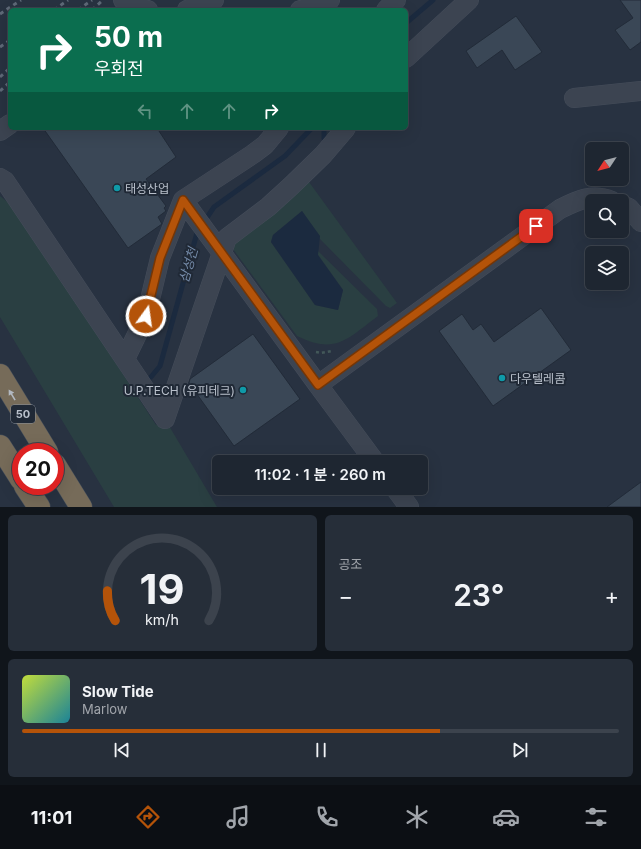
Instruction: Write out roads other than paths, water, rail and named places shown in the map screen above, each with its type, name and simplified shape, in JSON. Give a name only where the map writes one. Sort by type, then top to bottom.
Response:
[{"type":"highway","name":"50","points":[[0,375],[42,443]]},
{"type":"highway","points":[[0,446],[12,465]]},
{"type":"highway","points":[[64,480],[81,507]]},
{"type":"highway","points":[[31,495],[39,507]]},
{"type":"street","points":[[123,0],[134,7],[139,8]]},
{"type":"street","points":[[192,8],[214,0]]},
{"type":"street","points":[[312,8],[330,0]]},
{"type":"street","points":[[388,8],[396,0]]},
{"type":"street","points":[[408,56],[468,0]]},
{"type":"street","points":[[574,98],[641,91]]},
{"type":"street","points":[[125,359],[146,316],[160,258],[183,200],[253,154],[265,145],[277,130]]},
{"type":"street","points":[[0,178],[5,181],[165,419],[227,238],[268,207],[290,187],[323,155],[344,130]]},
{"type":"street","points":[[318,385],[560,209],[585,198]]},
{"type":"street","points":[[183,200],[370,455]]},
{"type":"street","points":[[629,209],[641,222]]},
{"type":"street","points":[[400,495],[409,507]]},
{"type":"water","points":[[302,211],[320,236],[318,255],[343,290],[338,310],[315,305],[271,242],[273,235]]},
{"type":"waterway","name":"삼성천","points":[[408,21],[433,0]]},
{"type":"waterway","name":"삼성천","points":[[204,222],[214,207],[285,156],[310,130]]},
{"type":"waterway","points":[[324,130],[324,138]]},
{"type":"waterway","name":"삼성천","points":[[151,377],[160,366],[197,233],[200,229]]},
{"type":"railway","points":[[9,8],[21,0]]},
{"type":"railway","points":[[57,8],[68,0]]},
{"type":"railway","points":[[81,8],[92,0]]},
{"type":"railway","points":[[94,8],[103,0]]},
{"type":"railway","points":[[0,14],[8,9]]},
{"type":"railway","points":[[0,47],[8,41]]},
{"type":"railway","points":[[0,77],[8,70]]},
{"type":"railway","points":[[0,91],[8,84]]},
{"type":"place","name":"태성산업","points":[[117,188]]},
{"type":"place","name":"다우텔레콤","points":[[502,378]]},
{"type":"place","name":"U.P.TECH (유피테크)","points":[[243,390]]}]
